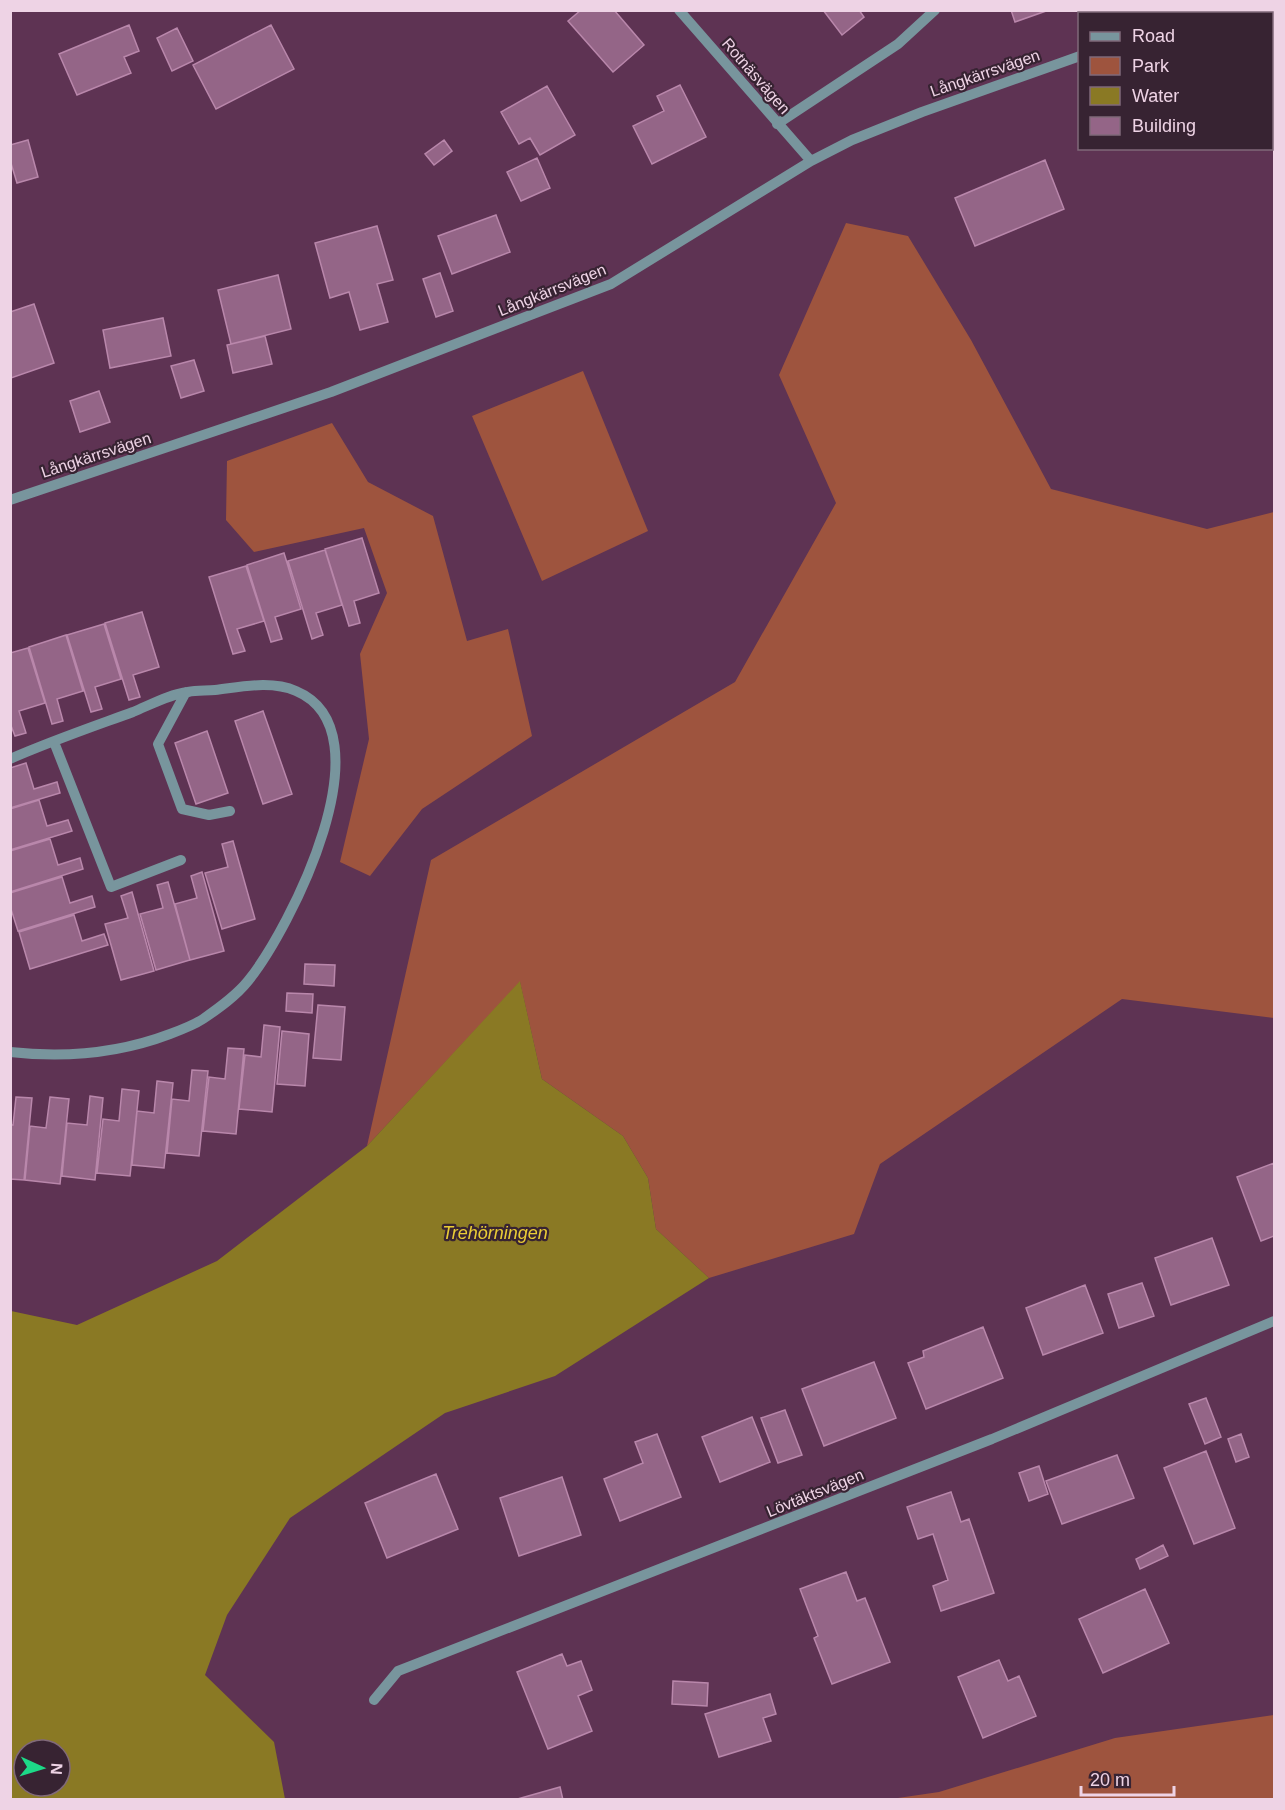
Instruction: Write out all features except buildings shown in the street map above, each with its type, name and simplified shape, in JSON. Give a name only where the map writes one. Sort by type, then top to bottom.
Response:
[{"type":"street","name":"Rotnäsvägen","points":[[679,10],[811,161]]},
{"type":"street","points":[[777,124],[898,44],[935,10]]},
{"type":"street","name":"Långkärrsvägen","points":[[10,500],[331,392],[611,284],[811,161],[852,140],[922,112],[1078,57]]},
{"type":"street","points":[[10,759],[186,692],[252,686],[275,686],[295,691],[314,701],[332,731],[336,758],[330,806],[318,849],[298,897],[270,949],[247,982],[226,1002],[201,1021],[147,1043],[118,1050],[43,1056],[10,1052]]},
{"type":"street","points":[[186,692],[158,744],[166,766],[182,809],[209,815],[230,811]]},
{"type":"street","points":[[54,742],[111,887],[181,860]]},
{"type":"street","name":"Lövtäktsvägen","points":[[374,1700],[398,1671],[992,1439],[1275,1322]]},
{"type":"green space","points":[[846,223],[908,236],[971,340],[1051,489],[1207,529],[1274,512],[1274,1018],[1122,999],[880,1164],[854,1234],[709,1278],[656,1229],[648,1178],[623,1136],[542,1079],[520,982],[367,1146],[431,860],[735,682],[836,503],[779,375]]},
{"type":"green space","points":[[583,371],[648,531],[542,581],[472,416]]},
{"type":"green space","points":[[332,423],[368,482],[433,516],[467,641],[508,629],[532,736],[422,809],[370,876],[340,862],[369,739],[360,654],[387,593],[364,528],[254,552],[226,520],[227,461]]},
{"type":"green space","points":[[1274,1715],[1274,1799],[891,1799],[939,1792],[1115,1738]]},
{"type":"water","name":"Trehörningen","points":[[520,981],[542,1079],[623,1136],[648,1178],[656,1229],[709,1278],[555,1376],[445,1413],[290,1518],[227,1615],[205,1675],[274,1742],[285,1799],[11,1799],[11,1311],[77,1325],[217,1261],[367,1146]]}]
